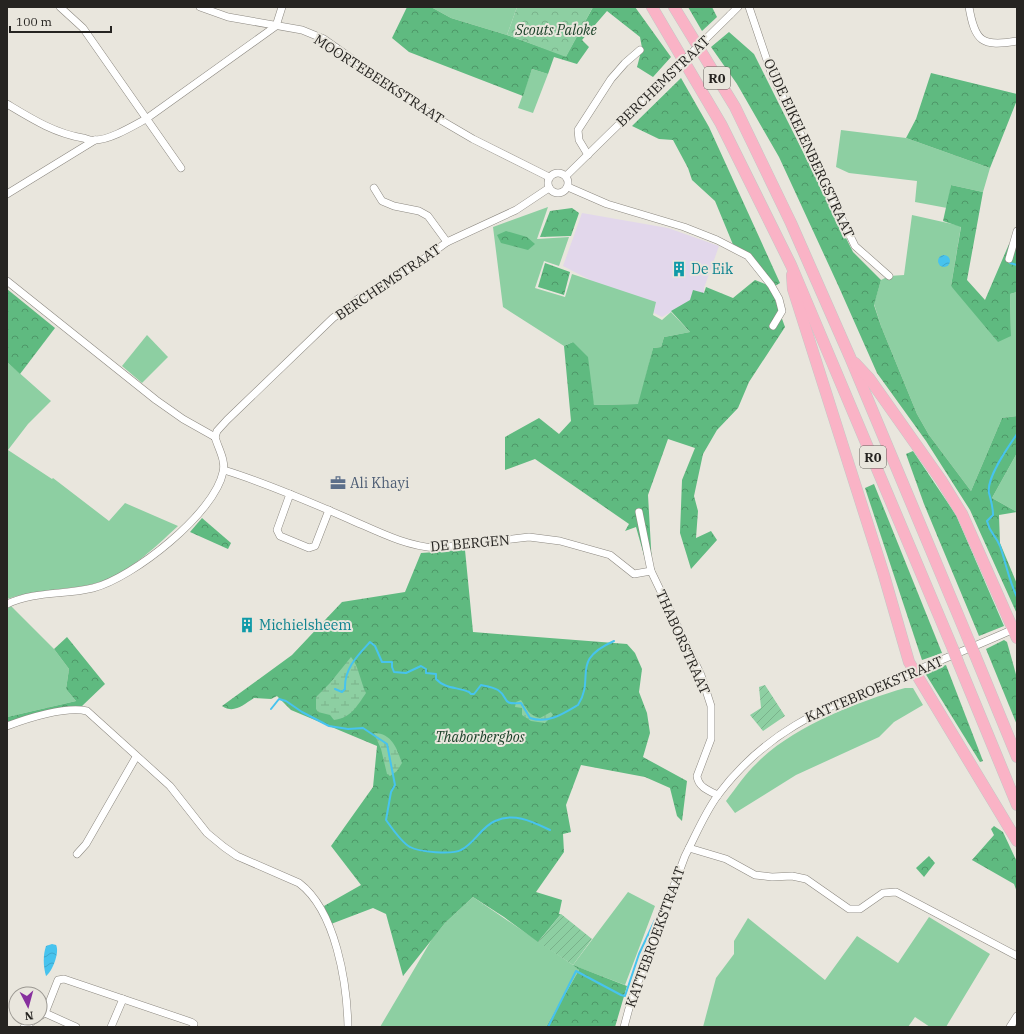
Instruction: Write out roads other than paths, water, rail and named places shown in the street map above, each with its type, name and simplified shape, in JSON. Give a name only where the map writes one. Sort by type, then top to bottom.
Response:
[{"type":"highway","name":"R0","points":[[652,7],[730,140],[791,265],[1017,805]]},
{"type":"highway","name":"R0","points":[[674,7],[735,107],[791,223],[850,357],[1017,757]]},
{"type":"highway","points":[[791,265],[793,288],[914,671],[1017,841]]},
{"type":"highway","points":[[850,357],[869,378],[894,416],[942,480],[962,514],[1016,632]]},
{"type":"street","points":[[60,7],[83,28],[181,168]]},
{"type":"street","name":"MOORTEBEEKSTRAAT","points":[[200,7],[228,17],[302,30],[324,39],[432,115],[473,139],[549,177]]},
{"type":"street","points":[[7,194],[95,140],[125,131],[146,118],[276,26],[282,7]]},
{"type":"street","name":"BERCHEMSTRAAT","points":[[566,176],[738,7]]},
{"type":"street","name":"OUDE EIKELENBERGSTRAAT","points":[[749,7],[772,75],[855,246],[889,276]]},
{"type":"street","points":[[969,7],[973,27],[979,37],[996,45],[1017,41]]},
{"type":"street","points":[[588,155],[579,140],[578,130],[610,79],[640,50]]},
{"type":"street","points":[[7,104],[39,123],[60,133],[95,140]]},
{"type":"street","points":[[555,173],[561,173],[566,176],[568,187],[562,193],[558,193],[549,188],[549,177],[555,173]]},
{"type":"street","points":[[568,187],[607,204],[697,232],[717,240],[748,256],[771,284],[779,299],[782,312],[773,326]]},
{"type":"street","points":[[374,188],[382,201],[428,216],[447,242]]},
{"type":"street","name":"BERCHEMSTRAAT","points":[[215,437],[216,431],[227,420],[333,318],[358,299],[413,267],[447,242],[516,210],[549,188]]},
{"type":"street","points":[[1009,259],[1015,244],[1017,231]]},
{"type":"street","points":[[7,281],[156,400],[183,419],[215,437],[223,461],[224,470],[217,489],[202,511],[139,566],[104,585],[79,591],[34,596],[15,600],[7,604]]},
{"type":"street","name":"DE BERGEN","points":[[224,470],[290,494],[421,547],[436,548],[529,537],[575,544],[610,555],[634,574],[651,571]]},
{"type":"street","points":[[290,494],[278,530],[280,536],[309,548],[314,546],[329,510]]},
{"type":"street","points":[[639,512],[651,571]]},
{"type":"street","name":"THABORSTRAAT","points":[[651,571],[701,675],[711,706],[711,739],[697,776],[698,782],[704,788],[718,795]]},
{"type":"street","name":"KATTEBROEKSTRAAT","points":[[624,1027],[634,994],[689,848],[702,820],[718,795],[746,763],[790,727],[821,710],[914,671],[1016,632]]},
{"type":"street","points":[[7,726],[22,721],[77,709],[87,711],[136,758],[170,786],[207,833],[224,847],[237,856],[299,883],[315,899],[327,922],[340,962],[348,1027]]},
{"type":"street","points":[[77,854],[86,844],[136,758]]},
{"type":"street","points":[[689,848],[726,859],[755,875],[772,877],[792,876],[806,879],[849,908],[860,909],[883,893],[896,892],[1017,956]]},
{"type":"street","points":[[48,1001],[58,980],[64,979],[191,1022],[194,1024],[192,1027]]},
{"type":"street","points":[[111,1027],[123,999]]},
{"type":"street","points":[[48,1016],[76,1027]]},
{"type":"street","points":[[1010,1027],[1017,1016]]},
{"type":"water","points":[[942,255],[946,255],[950,261],[946,267],[942,267],[938,263],[938,259]]},
{"type":"water","points":[[52,944],[56,945],[57,952],[55,962],[46,976],[44,953],[46,946]]},
{"type":"waterway","points":[[1010,263],[1017,265]]},
{"type":"waterway","points":[[1017,434],[998,463],[991,479],[989,493],[993,515],[987,521],[1000,546],[1017,597]]},
{"type":"waterway","points":[[335,689],[342,692],[345,689],[345,682],[352,663],[370,642],[375,646],[382,662],[392,662],[394,672],[406,673],[421,666],[426,669],[426,673],[436,674],[436,679],[443,685],[465,690],[471,694],[474,694],[481,685],[492,687],[502,693],[508,702],[521,703],[530,718],[537,720],[549,719],[561,715],[578,705],[583,695],[588,663],[592,656],[600,648],[614,641]]},
{"type":"waterway","points":[[271,709],[279,699],[286,701],[302,712],[329,726],[348,729],[363,728],[387,744],[395,785],[391,792],[386,820],[400,839],[414,849],[436,852],[457,852],[466,847],[490,824],[502,818],[509,817],[523,819],[550,830]]},
{"type":"waterway","points":[[548,1027],[576,971],[625,996],[639,954],[655,920]]},
{"type":"place","name":"De Eik","points":[[679,269]]},
{"type":"place","name":"Ali Khayi","points":[[338,483]]},
{"type":"place","name":"Michielsheem","points":[[247,625]]},
{"type":"park label","name":"Scouts Paloke","points":[[556,30]]},
{"type":"park label","name":"Thaborbergbos","points":[[480,737]]}]
